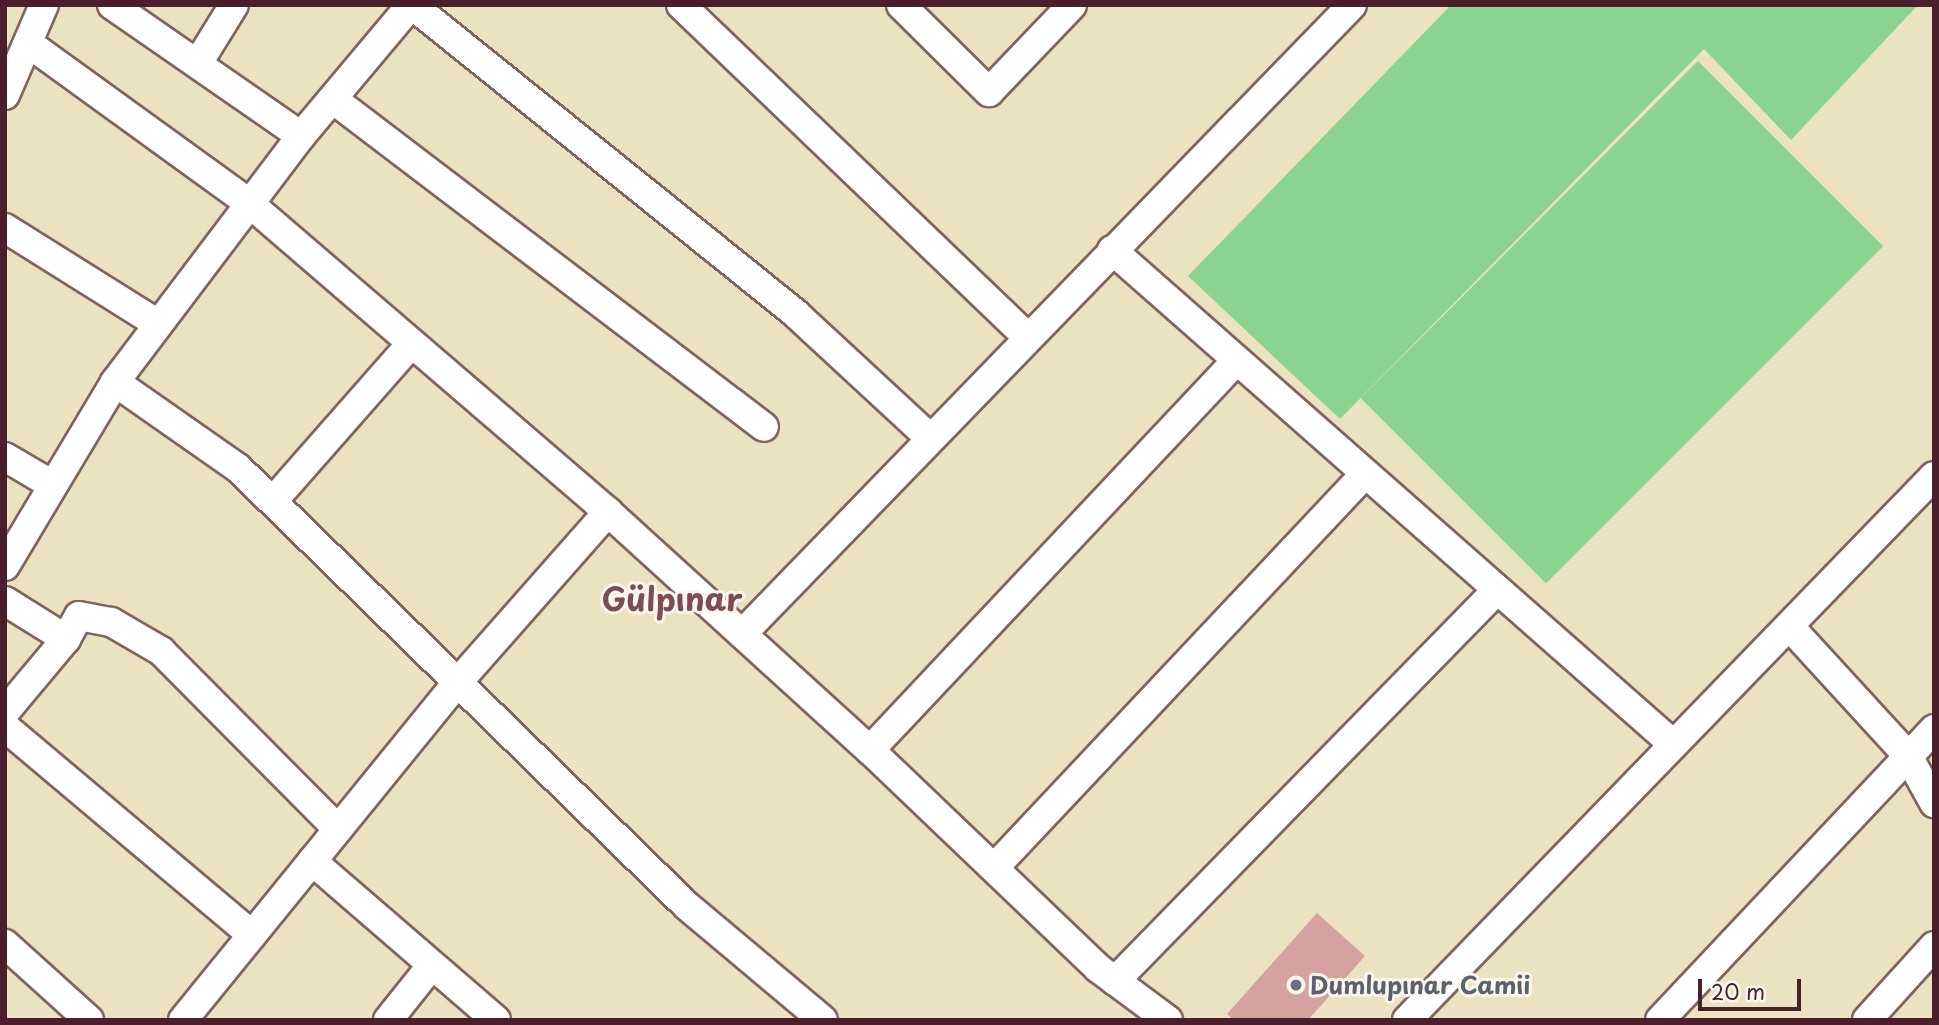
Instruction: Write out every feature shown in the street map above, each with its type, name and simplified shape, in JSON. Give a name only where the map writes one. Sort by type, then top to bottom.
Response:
[{"type":"street","points":[[5,95],[44,5]]},
{"type":"street","points":[[112,5],[301,136]]},
{"type":"street","points":[[198,63],[234,5]]},
{"type":"street","points":[[5,566],[51,484],[115,382],[301,136],[412,5],[796,314],[930,438]]},
{"type":"street","points":[[681,5],[1027,337]]},
{"type":"street","points":[[901,5],[989,92],[1072,5]]},
{"type":"street","points":[[742,634],[1027,337],[1352,5]]},
{"type":"street","points":[[28,43],[249,203],[608,512],[870,750],[1115,981],[1168,1020]]},
{"type":"street","points":[[334,100],[764,427]]},
{"type":"street","points":[[5,228],[158,324]]},
{"type":"street","points":[[1112,250],[1364,475],[1673,744]]},
{"type":"street","points":[[273,501],[412,343]]},
{"type":"street","points":[[870,750],[1236,361]]},
{"type":"street","points":[[115,382],[238,468],[687,906],[823,1020]]},
{"type":"street","points":[[5,457],[51,484]]},
{"type":"street","points":[[994,868],[1364,475]]},
{"type":"street","points":[[1407,1020],[1934,476]]},
{"type":"street","points":[[183,1020],[458,682],[608,512]]},
{"type":"street","points":[[1115,981],[1497,590]]},
{"type":"street","points":[[5,601],[66,639]]},
{"type":"street","points":[[5,712],[66,639],[79,616],[111,622],[160,652],[338,829]]},
{"type":"street","points":[[1790,627],[1908,756],[1934,803]]},
{"type":"street","points":[[5,727],[252,935]]},
{"type":"street","points":[[1660,1020],[1934,729]]},
{"type":"street","points":[[312,861],[496,1020]]},
{"type":"street","points":[[5,944],[89,1020]]},
{"type":"street","points":[[1867,1020],[1934,946]]},
{"type":"street","points":[[388,1020],[432,965]]},
{"type":"green space","points":[[1451,5],[1918,5],[1791,140],[1704,49],[1340,419],[1188,276]]},
{"type":"green space","points":[[1698,61],[1883,246],[1546,584],[1361,398]]},
{"type":"building","name":"Dumlupınar Camii","points":[[1317,913],[1365,956],[1308,1020],[1234,1020],[1227,1014]]},
{"type":"place","name":"Dumlupınar Camii","points":[[1296,985]]},
{"type":"district","name":"Gülpınar","points":[[672,598]]}]
